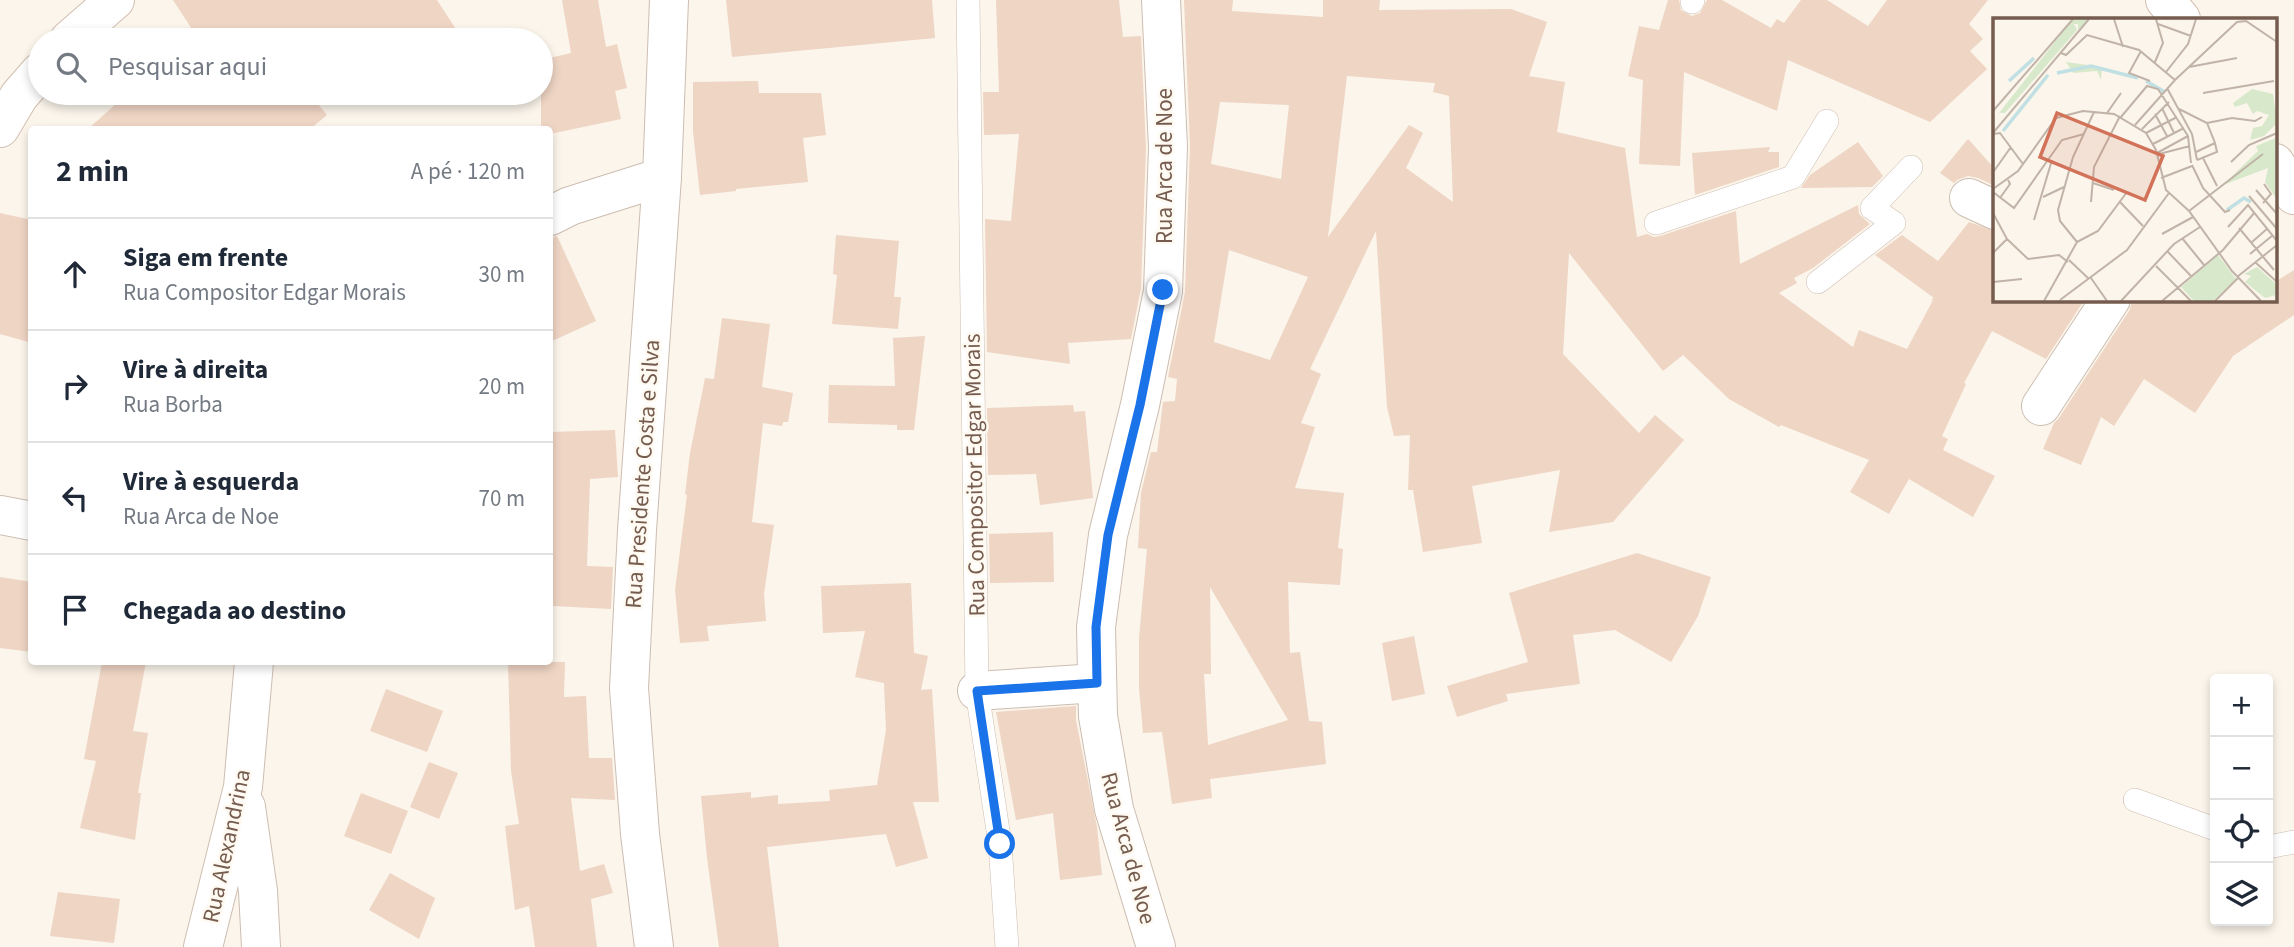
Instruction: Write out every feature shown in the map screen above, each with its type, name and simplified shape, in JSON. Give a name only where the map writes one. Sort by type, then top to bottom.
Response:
[{"type":"street","points":[[83,28],[115,0]]},
{"type":"street","name":"Rua Presidente Costa e Silva","points":[[654,947],[640,834],[629,688],[638,516],[662,177],[669,0]]},
{"type":"street","name":"Rua Arca de Noe","points":[[1156,947],[1114,809],[1098,716],[1096,627],[1108,535],[1140,405],[1163,290],[1168,147],[1161,0]]},
{"type":"street","points":[[0,128],[28,86]]},
{"type":"street","points":[[553,214],[570,206],[662,177]]},
{"type":"street","points":[[2041,406],[2109,301]]},
{"type":"street","points":[[0,515],[28,520]]},
{"type":"street","name":"Rua Alexandrina","points":[[204,947],[243,787],[254,665]]},
{"type":"street","points":[[977,691],[1097,683]]},
{"type":"street","points":[[243,787],[258,891],[261,947]]},
{"type":"lane","name":"Rua Compositor Edgar Morais","points":[[968,0],[977,691],[1000,844],[1007,947]]},
{"type":"lane","points":[[1656,223],[1793,177],[1827,121]]},
{"type":"lane","points":[[1818,282],[1894,223],[1872,208],[1911,167]]},
{"type":"lane","points":[[2136,800],[2210,827]]},
{"type":"lane","points":[[2273,846],[2294,842]]},
{"type":"building","points":[[173,0],[437,0],[455,28],[191,28]]},
{"type":"building","points":[[562,0],[598,0],[606,47],[617,44],[627,88],[615,91],[621,119],[553,133],[553,126],[541,126],[541,105],[553,105],[553,57],[571,53]]},
{"type":"building","points":[[726,0],[932,0],[935,38],[732,57]]},
{"type":"building","points":[[996,0],[1119,0],[1123,37],[1141,36],[1146,147],[1141,288],[1131,339],[1068,343],[1070,364],[987,352],[985,219],[1011,221],[1019,134],[984,135],[983,92],[999,92]]},
{"type":"building","points":[[1184,0],[1233,0],[1232,11],[1323,17],[1323,0],[1380,0],[1379,10],[1511,9],[1547,22],[1529,76],[1565,82],[1557,132],[1625,148],[1637,237],[1647,234],[1660,236],[1736,211],[1740,264],[1858,205],[1859,214],[1870,224],[1813,268],[1794,278],[1797,283],[1779,293],[1853,347],[1859,330],[1907,349],[1933,300],[1931,299],[1934,298],[1875,255],[1902,235],[1938,261],[1969,222],[1993,230],[1993,301],[2084,301],[2046,359],[1992,331],[1964,383],[1966,384],[1942,436],[1948,439],[1943,450],[1995,476],[1973,517],[1909,479],[1889,514],[1850,492],[1869,460],[1781,425],[1779,427],[1729,399],[1683,355],[1663,371],[1569,253],[1563,354],[1639,433],[1655,415],[1684,440],[1613,522],[1549,532],[1560,470],[1472,486],[1482,543],[1423,552],[1413,490],[1408,490],[1410,435],[1394,436],[1387,407],[1376,231],[1310,369],[1321,374],[1301,423],[1315,427],[1295,488],[1344,493],[1338,548],[1343,549],[1340,585],[1288,582],[1290,653],[1300,652],[1309,721],[1322,722],[1326,764],[1210,779],[1212,798],[1172,804],[1162,732],[1143,733],[1139,688],[1139,638],[1147,549],[1138,548],[1141,493],[1151,452],[1157,452],[1163,402],[1175,401],[1177,379],[1168,377],[1185,292],[1190,146]],"holes":[[[1347,76],[1435,83],[1433,92],[1449,96],[1453,202],[1406,168],[1423,133],[1409,125],[1328,237]],[[1220,102],[1289,105],[1281,179],[1211,164]],[[1229,250],[1308,277],[1270,360],[1214,342]],[[1210,587],[1288,720],[1208,745],[1204,674],[1211,674]]]},
{"type":"building","points":[[1668,0],[1679,0],[1681,10],[1692,16],[1700,13],[1707,0],[1722,0],[1771,28],[1777,19],[1784,23],[1801,0],[1827,0],[1868,26],[1887,0],[1988,0],[1969,24],[1983,39],[1970,51],[1987,69],[1930,122],[1788,60],[1777,111],[1684,72],[1680,166],[1639,164],[1643,80],[1628,76],[1639,26],[1659,30]]},
{"type":"building","points":[[758,81],[759,93],[821,93],[826,135],[803,138],[808,182],[700,195],[693,132],[693,82]]},
{"type":"building","points":[[115,105],[319,105],[327,115],[314,126],[91,126]]},
{"type":"building","points":[[1968,139],[1993,167],[1993,185],[1968,176],[1954,183],[1940,173]]},
{"type":"building","points":[[1858,142],[1883,176],[1872,187],[1801,188],[1810,175]]},
{"type":"building","points":[[1770,147],[1768,152],[1779,152],[1779,167],[1695,195],[1692,153]]},
{"type":"building","points":[[0,213],[28,219],[28,342],[0,334]]},
{"type":"building","points":[[836,235],[899,241],[894,297],[901,297],[898,329],[832,324],[837,275],[833,274]]},
{"type":"building","points":[[557,236],[596,321],[553,341],[553,237]]},
{"type":"building","points":[[2294,270],[2294,315],[2233,356],[2195,413],[2144,379],[2114,426],[2101,417],[2081,465],[2043,449],[2054,423],[2129,311],[2132,301],[2276,301],[2276,281]]},
{"type":"building","points":[[722,318],[770,324],[762,387],[793,393],[788,422],[783,422],[782,426],[763,423],[752,522],[774,525],[764,594],[766,621],[707,626],[709,641],[680,643],[675,590],[690,453],[705,378],[714,379]]},
{"type":"building","points":[[925,336],[914,430],[897,430],[897,425],[828,423],[829,385],[895,386],[893,338]]},
{"type":"building","points":[[1073,405],[1074,412],[1085,411],[1093,498],[1040,505],[1036,474],[988,475],[987,408]]},
{"type":"building","points":[[615,430],[618,477],[590,479],[587,566],[613,567],[611,609],[553,606],[553,432]]},
{"type":"building","points":[[1053,532],[1054,582],[990,583],[989,534]]},
{"type":"building","points":[[1637,553],[1711,577],[1698,616],[1671,662],[1615,630],[1573,635],[1580,684],[1506,694],[1508,701],[1457,717],[1447,686],[1528,662],[1509,593]]},
{"type":"building","points":[[0,577],[28,581],[28,652],[0,648]]},
{"type":"building","points":[[911,583],[914,653],[928,656],[921,690],[932,689],[939,802],[913,802],[928,858],[896,867],[886,834],[767,847],[779,947],[719,947],[701,796],[751,792],[751,798],[778,795],[778,804],[830,801],[829,790],[877,785],[886,730],[884,683],[855,677],[865,631],[823,633],[821,586]]},
{"type":"building","points":[[1414,636],[1425,694],[1392,701],[1382,643]]},
{"type":"building","points":[[553,662],[565,662],[564,697],[586,696],[589,758],[612,758],[615,800],[571,798],[580,871],[604,864],[613,893],[591,899],[597,947],[535,947],[529,906],[515,910],[505,826],[519,824],[511,771],[508,665],[553,665]]},
{"type":"building","points":[[101,665],[145,665],[133,731],[148,733],[138,793],[141,793],[135,840],[80,828],[96,761],[84,759]]},
{"type":"building","points":[[386,689],[443,711],[427,752],[370,731]]},
{"type":"building","points":[[1076,706],[1076,720],[1097,827],[1102,875],[1060,880],[1053,813],[1016,820],[996,712]]},
{"type":"building","points":[[429,762],[458,773],[439,819],[410,807]]},
{"type":"building","points":[[361,793],[408,811],[391,854],[344,836]]},
{"type":"building","points":[[390,873],[435,898],[419,939],[369,910]]},
{"type":"building","points":[[58,892],[120,899],[114,943],[50,936]]},
{"type":"route","points":[[1000,844],[977,691],[1097,683],[1096,627],[1108,535],[1140,405],[1163,290]]}]
